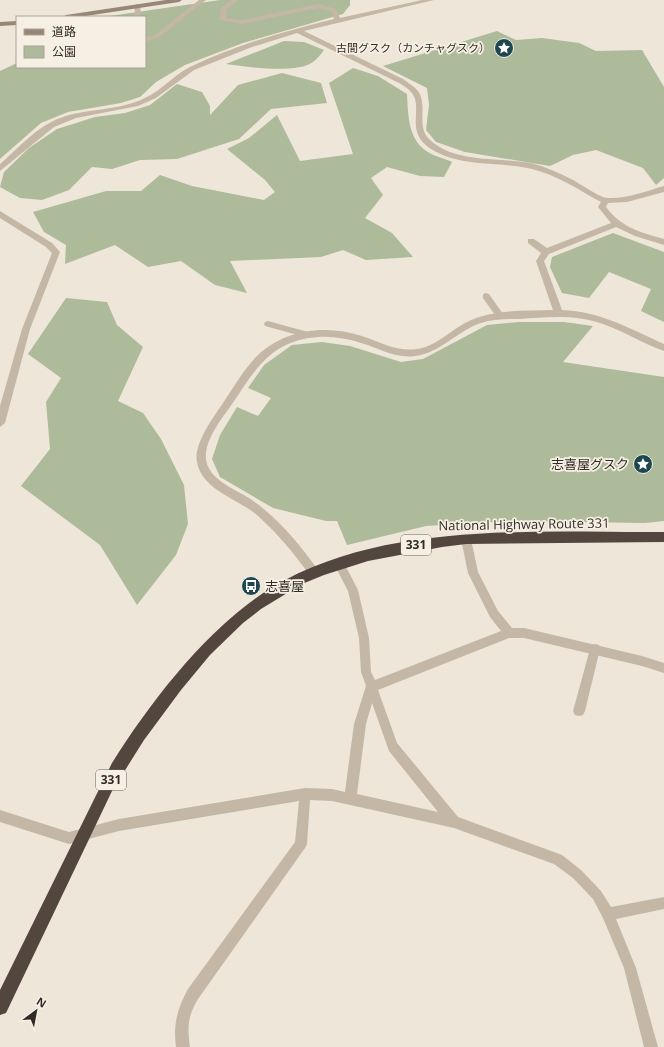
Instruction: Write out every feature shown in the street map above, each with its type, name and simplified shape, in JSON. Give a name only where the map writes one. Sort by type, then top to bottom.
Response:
[{"type":"highway","name":"National Highway Route 331","points":[[0,1007],[113,775],[163,702],[205,649],[231,624],[276,592],[314,573],[339,564],[396,549],[434,542],[466,539],[664,537]]},
{"type":"street","points":[[72,16],[179,0]]},
{"type":"street","points":[[146,40],[157,36],[203,0]]},
{"type":"street","points":[[235,0],[224,8],[222,19],[242,22],[318,6],[334,10],[337,19]]},
{"type":"street","points":[[0,168],[50,126],[92,113],[137,104],[149,99],[191,69],[258,44],[337,19],[431,0]]},
{"type":"street","points":[[136,16],[138,14],[137,6]]},
{"type":"street","points":[[0,24],[16,23]]},
{"type":"street","points":[[299,31],[401,81],[415,92],[418,103],[418,128],[424,139],[434,147],[453,155],[531,166],[548,171],[605,201],[627,198],[664,189]]},
{"type":"street","points":[[605,201],[602,207],[606,215],[615,224],[638,234],[664,242]]},
{"type":"street","points":[[0,214],[50,245],[56,252],[26,329],[0,423]]},
{"type":"street","points":[[559,314],[540,261],[546,252],[615,224]]},
{"type":"street","points":[[530,241],[546,252]]},
{"type":"street","points":[[486,296],[500,316]]},
{"type":"street","points":[[314,573],[305,559],[259,510],[215,483],[204,469],[201,453],[208,435],[258,361],[268,351],[285,340],[305,334],[329,332],[350,335],[402,354],[418,353],[436,344],[460,328],[478,321],[500,316],[571,314],[599,319],[625,329],[664,348]]},
{"type":"street","points":[[268,324],[305,334]]},
{"type":"street","points":[[466,539],[473,573],[494,614],[509,633]]},
{"type":"street","points":[[339,564],[353,590],[364,638],[366,672],[393,747],[454,822]]},
{"type":"street","points":[[371,687],[509,633],[524,633],[595,649],[664,668]]},
{"type":"street","points":[[579,711],[595,649]]},
{"type":"street","points":[[350,799],[360,724],[371,687]]},
{"type":"street","points":[[184,1047],[181,1034],[182,1012],[193,994],[301,844],[305,794]]},
{"type":"street","points":[[0,816],[69,838],[119,825],[305,794],[350,799],[454,822],[558,859],[577,874],[597,895],[608,914],[630,968],[651,1047]]},
{"type":"street","points":[[608,914],[664,903]]},
{"type":"green space","points":[[220,0],[350,0],[350,5],[343,14],[243,43],[185,65],[156,82],[140,97],[121,103],[68,112],[41,123],[0,159],[0,71],[16,63],[16,68],[146,68],[146,16],[110,16]]},
{"type":"green space","points":[[497,31],[516,40],[542,38],[579,43],[596,51],[642,50],[664,87],[664,178],[656,185],[643,168],[596,150],[573,155],[550,166],[465,152],[436,142],[426,130],[429,105],[427,88],[383,66]]},
{"type":"green space","points":[[284,41],[304,42],[324,50],[313,62],[305,66],[295,68],[271,69],[226,64]]},
{"type":"green space","points":[[353,68],[378,76],[407,94],[410,125],[415,139],[419,145],[428,152],[452,162],[444,177],[420,176],[387,167],[371,178],[383,195],[365,218],[392,233],[413,257],[366,260],[343,250],[321,257],[230,261],[247,293],[215,285],[181,261],[148,267],[115,245],[65,264],[66,245],[44,232],[33,212],[106,191],[141,191],[160,175],[192,186],[264,200],[275,192],[265,180],[227,149],[249,138],[277,115],[300,161],[353,154],[329,83]]},
{"type":"green space","points":[[282,73],[321,83],[327,103],[271,109],[239,139],[177,159],[140,160],[112,169],[92,167],[69,190],[42,200],[20,198],[0,187],[4,172],[29,148],[57,129],[95,117],[125,113],[150,105],[177,84],[202,92],[210,106],[210,115],[238,85]]},
{"type":"green space","points":[[613,233],[664,252],[664,322],[641,311],[651,289],[609,272],[589,298],[562,293],[550,267],[552,257]]},
{"type":"green space","points":[[66,298],[107,302],[117,325],[143,347],[118,401],[143,413],[161,439],[184,485],[188,524],[176,555],[137,605],[100,545],[21,486],[50,449],[46,402],[61,378],[28,354]]},
{"type":"green space","points":[[519,322],[564,322],[593,326],[563,362],[664,377],[664,521],[645,523],[513,521],[426,526],[347,545],[337,521],[326,521],[273,508],[220,477],[212,459],[220,435],[237,407],[258,416],[271,398],[248,388],[264,365],[292,345],[322,342],[350,346],[401,362],[423,359],[487,325]]},
{"type":"place","name":"古間グスク（カンチャグスク）","points":[[504,48]]},
{"type":"place","name":"志喜屋グスク","points":[[643,464]]},
{"type":"place","name":"志喜屋","points":[[251,586]]}]
